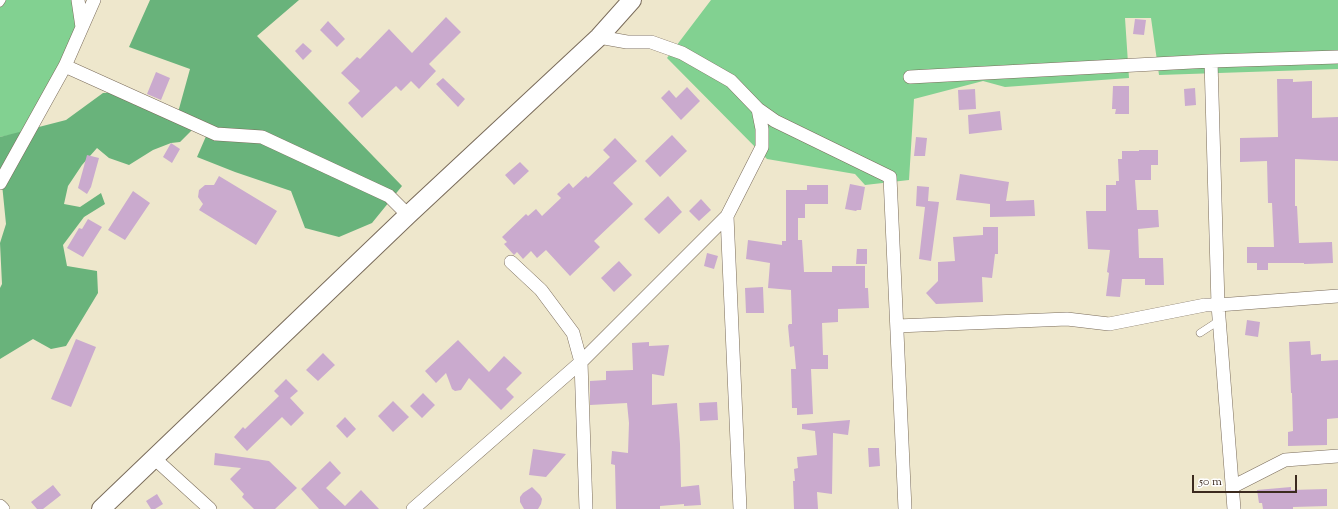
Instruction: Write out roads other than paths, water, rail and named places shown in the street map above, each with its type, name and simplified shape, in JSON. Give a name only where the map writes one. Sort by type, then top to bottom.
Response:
[{"type":"main road","points":[[101,509],[408,215],[598,37],[632,0]]},
{"type":"street","points":[[78,0],[82,27]]},
{"type":"street","points":[[0,183],[65,66],[94,0]]},
{"type":"street","points":[[598,37],[627,42],[651,42],[682,52],[731,81],[758,109],[775,121],[890,177],[905,509]]},
{"type":"street","points":[[910,77],[1211,61],[1338,57]]},
{"type":"street","points":[[1211,61],[1218,305],[1234,509]]},
{"type":"street","points":[[65,66],[216,134],[262,137],[389,196],[408,215]]},
{"type":"street","points":[[413,509],[581,362],[728,216],[762,147],[762,129],[758,109]]},
{"type":"street","points":[[728,216],[740,509]]},
{"type":"street","points":[[511,262],[541,290],[574,333],[581,362],[586,509]]},
{"type":"street","points":[[897,326],[1067,319],[1109,324],[1205,305],[1338,296]]},
{"type":"street","points":[[1232,487],[1285,460],[1338,456]]},
{"type":"street","points":[[154,458],[210,509]]},
{"type":"street","points":[[0,506],[4,509]]},
{"type":"lane","points":[[1200,333],[1220,320]]}]
